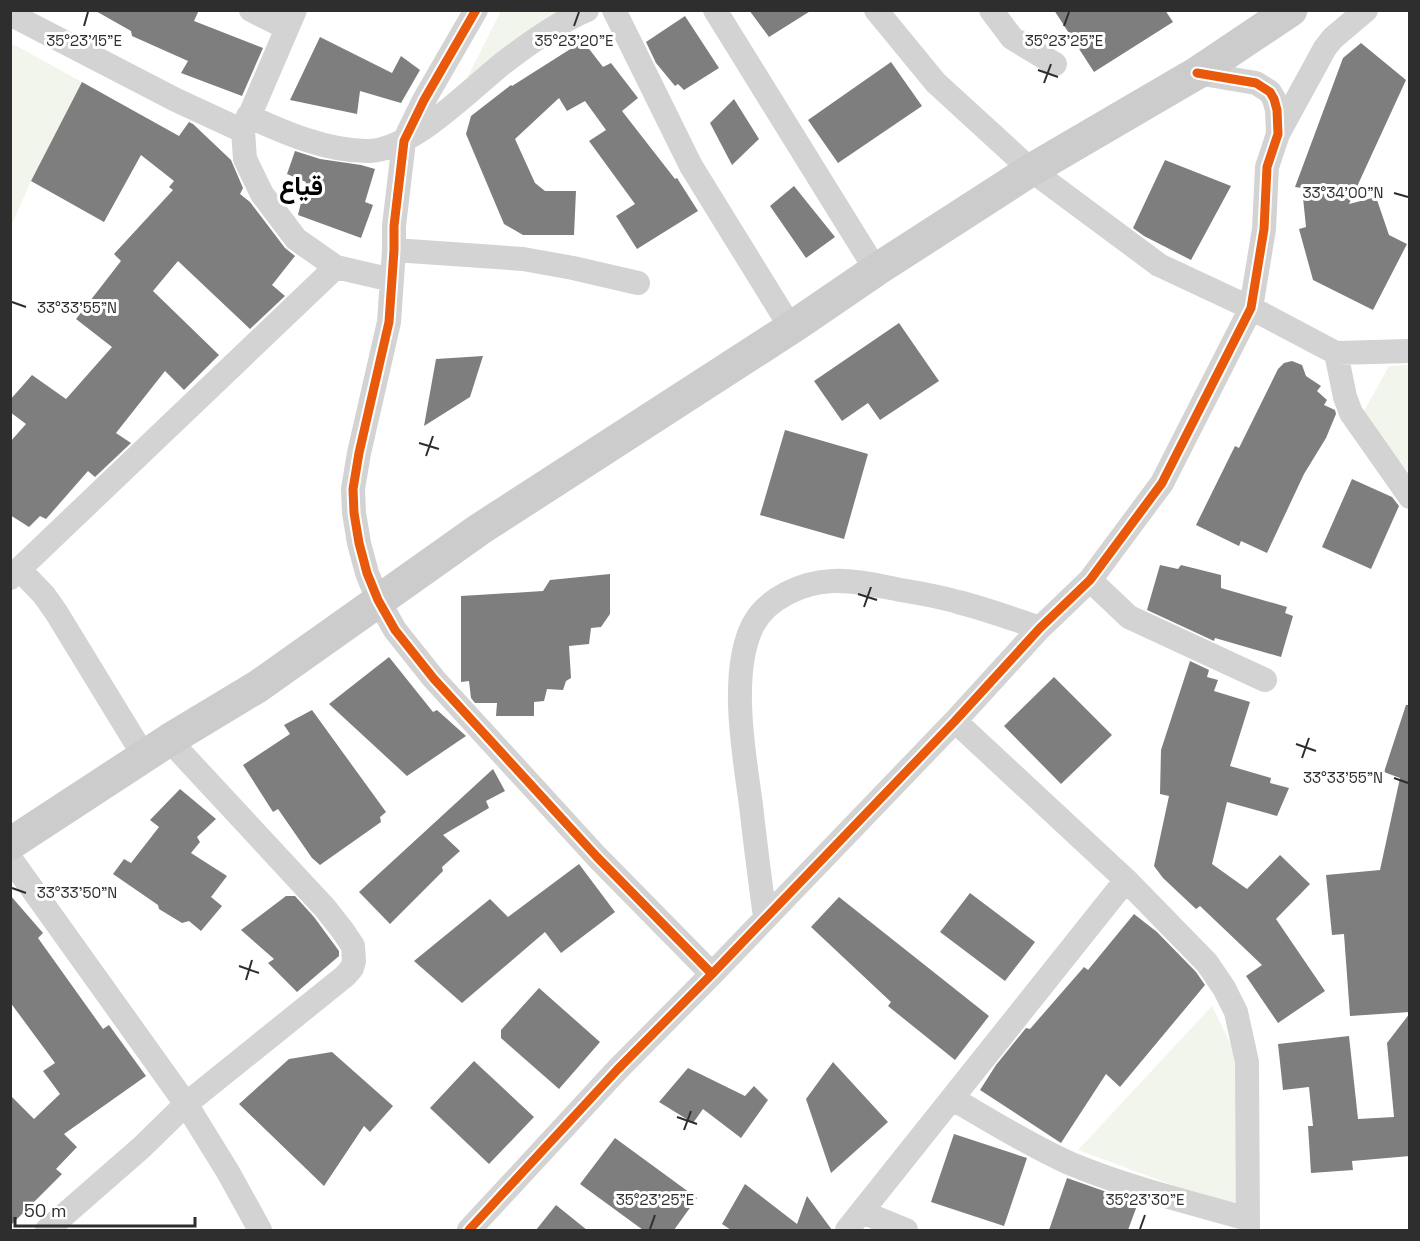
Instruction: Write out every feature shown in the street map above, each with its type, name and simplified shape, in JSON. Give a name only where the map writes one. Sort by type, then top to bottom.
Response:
[{"type":"main road","points":[[10,844],[157,748],[257,687],[532,494],[791,328],[1031,170],[1197,73],[1275,15]]},
{"type":"street","points":[[251,10],[291,19],[246,124],[245,159],[262,194],[296,239],[336,267],[392,280]]},
{"type":"street","points":[[476,10],[424,100],[404,141],[394,226],[388,322],[353,489],[359,543],[367,573],[378,600],[395,630],[460,710],[597,857],[712,974]]},
{"type":"street","points":[[10,14],[155,89],[246,124],[275,128],[333,146],[372,151],[404,141],[443,114],[527,46],[587,10]]},
{"type":"street","points":[[614,10],[691,166],[791,328]]},
{"type":"street","points":[[715,10],[876,270]]},
{"type":"street","points":[[876,10],[936,83],[1031,170],[1159,264],[1251,308],[1336,354],[1410,351]]},
{"type":"street","points":[[991,10],[1012,38],[1055,64]]},
{"type":"street","points":[[469,1230],[617,1070],[955,721],[1040,628],[1090,580],[1162,483],[1251,308],[1264,229],[1267,167],[1278,134],[1325,48],[1333,38],[1366,10]]},
{"type":"street","points":[[1197,73],[1263,86],[1274,99],[1278,134]]},
{"type":"street","points":[[394,250],[523,260],[573,268],[638,284]]},
{"type":"street","points":[[47,1230],[142,1147],[186,1104],[345,976],[354,961],[353,946],[325,908],[157,748],[44,595],[15,573],[336,267]]},
{"type":"street","points":[[1336,354],[1345,398],[1351,413],[1410,497]]},
{"type":"street","points":[[1090,580],[1129,617],[1265,680]]},
{"type":"street","points":[[765,917],[744,753],[741,666],[745,644],[753,625],[772,601],[807,586],[832,581],[865,583],[957,601],[1040,628]]},
{"type":"street","points":[[953,1099],[1025,1142],[1070,1163],[1248,1225],[1247,1062],[1236,1012],[1224,988],[1207,963],[1126,880],[955,721]]},
{"type":"street","points":[[10,858],[186,1104],[260,1230]]},
{"type":"street","points":[[847,1230],[1126,880]]},
{"type":"street","points":[[862,1212],[906,1230]]},
{"type":"shaded area","points":[[501,11],[572,11],[464,84]]},
{"type":"shaded area","points":[[11,43],[82,82],[31,181],[11,226]]},
{"type":"shaded area","points":[[1409,365],[1409,473],[1363,413],[1389,366]]},
{"type":"shaded area","points":[[1212,1006],[1239,1061],[1245,1212],[1078,1150]]},
{"type":"building","points":[[94,10],[199,10],[194,21],[263,48],[242,96],[181,73],[188,61],[132,36],[131,31]]},
{"type":"building","points":[[749,10],[812,10],[769,37]]},
{"type":"building","points":[[1054,10],[1165,10],[1173,22],[1094,72]]},
{"type":"building","points":[[685,16],[719,68],[684,90],[678,84],[675,86],[656,63],[646,42]]},
{"type":"building","points":[[320,37],[392,73],[401,56],[420,70],[401,103],[360,91],[357,114],[290,100]]},
{"type":"building","points":[[583,41],[603,67],[611,63],[638,98],[622,111],[675,179],[677,178],[698,211],[637,249],[616,216],[635,204],[589,141],[606,130],[585,101],[567,111],[559,98],[515,139],[535,183],[545,191],[576,191],[574,235],[523,235],[504,224],[466,134],[471,116],[511,85]]},
{"type":"building","points":[[1361,43],[1406,80],[1349,204],[1376,197],[1389,235],[1407,244],[1373,310],[1313,280],[1299,229],[1306,227],[1302,188],[1295,187],[1343,58]]},
{"type":"building","points":[[891,62],[922,106],[838,163],[808,120]]},
{"type":"building","points":[[82,82],[179,136],[189,122],[193,124],[231,160],[243,188],[240,194],[250,202],[285,248],[295,256],[272,285],[285,296],[250,329],[178,261],[153,291],[219,355],[184,390],[165,371],[116,433],[131,443],[95,477],[88,471],[46,519],[40,516],[29,527],[10,515],[10,442],[26,424],[10,412],[10,400],[32,375],[66,399],[112,347],[76,319],[121,261],[114,254],[173,190],[169,187],[174,181],[141,155],[104,222],[31,181]]},
{"type":"building","points":[[734,99],[759,139],[732,165],[710,123]]},
{"type":"building","points":[[295,151],[320,159],[375,169],[365,202],[373,205],[361,238],[298,215],[306,182],[287,174]]},
{"type":"building","points":[[1165,160],[1231,186],[1191,260],[1133,228]]},
{"type":"building","points":[[794,186],[835,237],[806,258],[770,206]]},
{"type":"building","points":[[899,323],[939,381],[880,420],[868,403],[842,421],[814,381]]},
{"type":"building","points":[[483,356],[470,397],[424,426],[436,359]]},
{"type":"building","points":[[1292,361],[1302,365],[1306,376],[1321,386],[1317,391],[1327,400],[1324,405],[1335,410],[1336,414],[1326,438],[1304,474],[1267,553],[1241,541],[1239,546],[1196,525],[1235,446],[1239,448],[1278,369],[1284,363]]},
{"type":"building","points":[[785,430],[868,454],[844,539],[760,515]]},
{"type":"building","points":[[1352,479],[1392,497],[1399,506],[1371,569],[1322,547]]},
{"type":"building","points":[[1160,565],[1178,569],[1181,565],[1221,575],[1221,588],[1287,607],[1285,613],[1293,616],[1281,657],[1215,638],[1214,641],[1147,610]]},
{"type":"building","points":[[610,574],[610,614],[601,627],[591,628],[589,644],[569,646],[571,678],[566,681],[563,690],[547,689],[544,701],[534,702],[534,716],[496,716],[497,703],[475,703],[471,698],[469,681],[461,682],[461,596],[543,591],[550,580]]},
{"type":"building","points":[[389,657],[433,712],[437,710],[466,736],[407,776],[329,704]]},
{"type":"building","points":[[1190,661],[1209,670],[1207,677],[1218,680],[1214,691],[1250,702],[1230,766],[1271,778],[1270,783],[1289,788],[1277,816],[1227,802],[1212,864],[1247,889],[1280,855],[1310,884],[1276,919],[1325,991],[1278,1023],[1246,976],[1262,965],[1200,906],[1196,909],[1163,878],[1154,866],[1169,796],[1160,794],[1161,750]]},
{"type":"building","points":[[1054,677],[1112,735],[1061,784],[1004,726]]},
{"type":"building","points":[[1406,705],[1410,705],[1410,1012],[1350,1016],[1344,934],[1332,935],[1326,875],[1380,870],[1400,778],[1384,772]]},
{"type":"building","points":[[312,710],[386,812],[380,817],[381,822],[320,865],[312,858],[278,809],[273,812],[243,765],[290,734],[284,725]]},
{"type":"building","points":[[493,769],[505,791],[486,801],[489,808],[443,835],[460,851],[442,867],[443,871],[390,924],[359,892]]},
{"type":"building","points":[[180,789],[216,819],[197,837],[200,842],[191,853],[227,876],[211,897],[222,906],[201,931],[189,921],[182,923],[159,909],[158,905],[113,874],[124,859],[131,863],[159,827],[150,820]]},
{"type":"building","points":[[579,864],[615,912],[561,953],[545,932],[462,1003],[414,961],[490,899],[508,917]]},
{"type":"building","points":[[970,893],[1035,942],[1005,981],[940,932]]},
{"type":"building","points":[[10,895],[43,933],[38,938],[103,1029],[109,1025],[146,1076],[64,1134],[77,1147],[56,1169],[62,1174],[10,1226],[10,1095],[34,1119],[60,1094],[43,1071],[55,1063],[10,1002]]},
{"type":"building","points":[[286,896],[295,896],[339,951],[339,956],[297,992],[268,963],[274,959],[241,930]]},
{"type":"building","points":[[839,897],[989,1016],[955,1060],[888,1006],[891,1002],[811,927]]},
{"type":"building","points":[[1134,914],[1157,932],[1196,972],[1205,985],[1120,1087],[1106,1074],[1061,1143],[980,1090],[996,1065],[1026,1028],[1030,1029],[1084,967],[1088,970]]},
{"type":"building","points":[[539,988],[600,1042],[559,1089],[501,1038],[501,1030]]},
{"type":"building","points":[[1410,1013],[1410,1156],[1352,1161],[1353,1170],[1311,1173],[1308,1126],[1313,1126],[1309,1087],[1283,1090],[1278,1044],[1349,1036],[1358,1119],[1394,1117],[1387,1043]]},
{"type":"building","points":[[332,1052],[393,1106],[370,1132],[364,1126],[324,1186],[239,1104],[289,1059]]},
{"type":"building","points":[[474,1061],[534,1117],[489,1164],[430,1108]]},
{"type":"building","points":[[833,1062],[888,1122],[831,1173],[806,1099]]},
{"type":"building","points":[[688,1068],[745,1096],[754,1086],[768,1100],[741,1138],[703,1109],[693,1123],[659,1102]]},
{"type":"building","points":[[954,1134],[1027,1158],[1004,1226],[931,1202]]},
{"type":"building","points":[[615,1138],[697,1198],[674,1230],[643,1230],[580,1184]]},
{"type":"building","points":[[1067,1178],[1138,1203],[1128,1230],[1049,1230]]},
{"type":"building","points":[[745,1184],[797,1224],[807,1196],[832,1230],[731,1230],[722,1224]]},
{"type":"building","points":[[556,1205],[587,1230],[536,1230]]},
{"type":"cycle path","points":[[476,10],[424,100],[404,141],[394,226],[389,322],[353,489],[359,543],[367,573],[378,600],[395,630],[434,679],[597,857],[712,974]]},
{"type":"cycle path","points":[[469,1230],[617,1070],[955,721],[1040,628],[1090,580],[1162,483],[1251,308],[1264,229],[1267,167],[1278,134],[1277,110],[1270,92],[1256,83],[1197,73]]},
{"type":"district","name":"قياع","points":[[301,186]]}]
